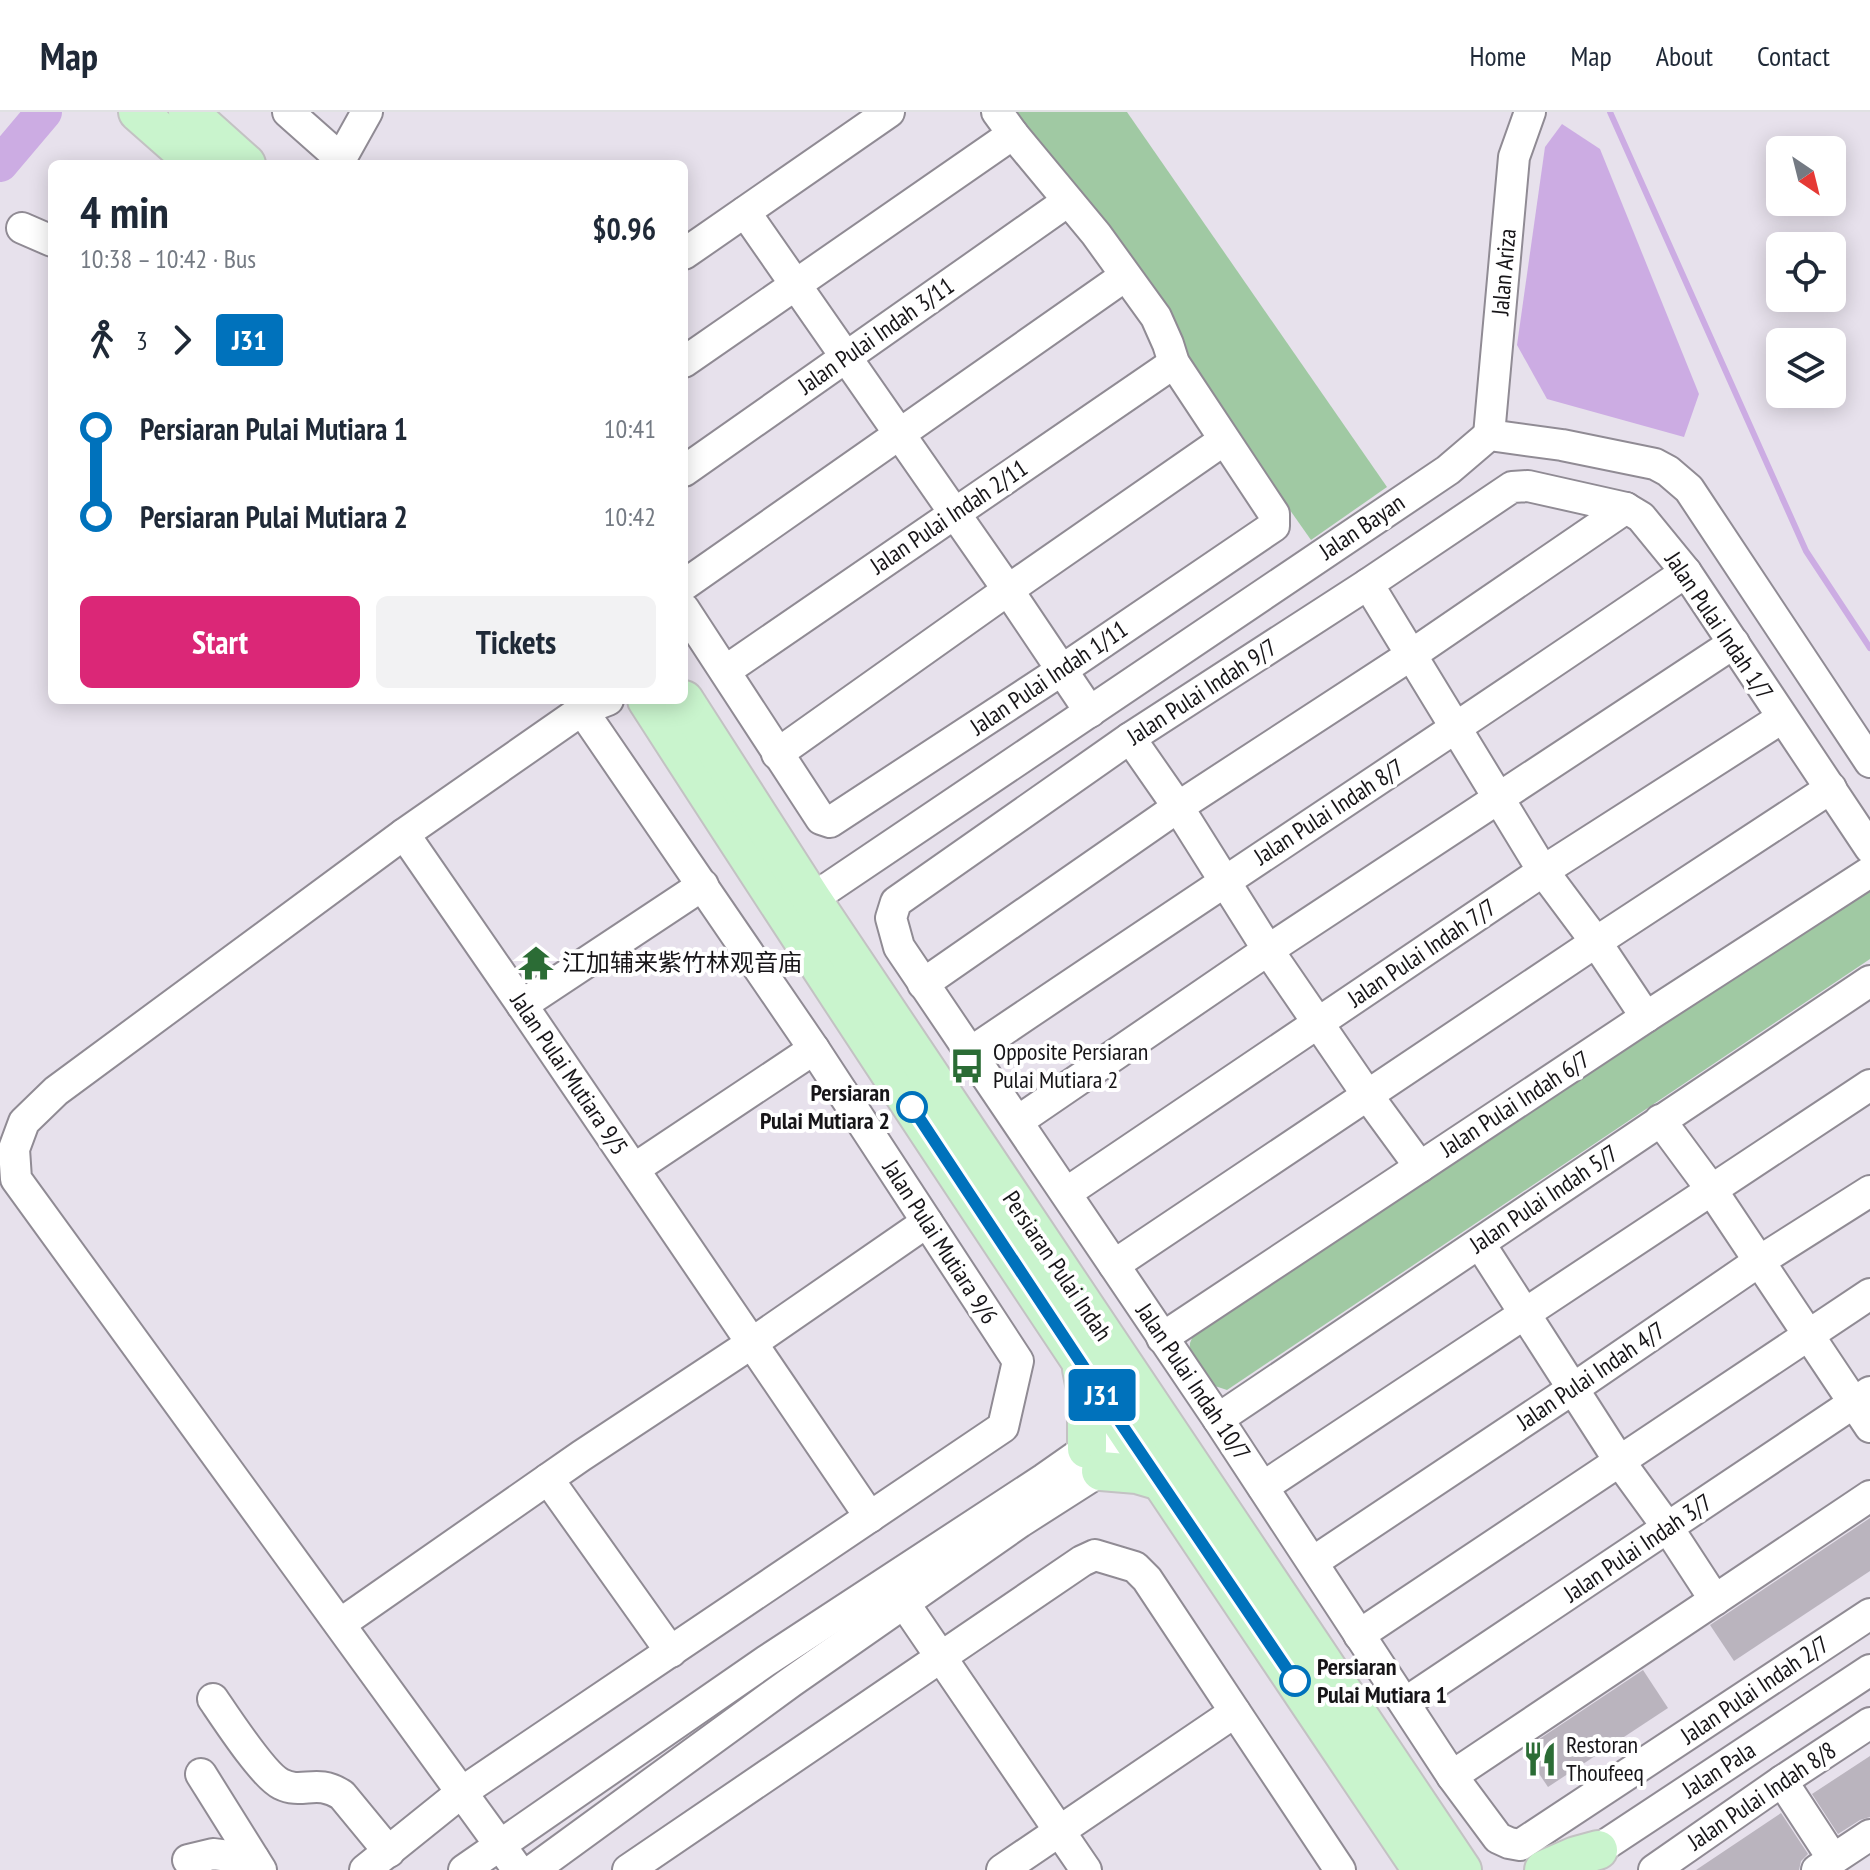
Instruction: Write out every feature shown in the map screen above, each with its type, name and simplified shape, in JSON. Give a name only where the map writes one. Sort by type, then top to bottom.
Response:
[{"type":"main road","points":[[138,112],[192,160]]},
{"type":"main road","points":[[188,112],[242,160]]},
{"type":"main road","name":"Persiaran Pulai Indah","points":[[664,708],[1144,1426],[1462,1870]]},
{"type":"main road","name":"Persiaran Pulai Indah","points":[[798,907],[1081,1363],[1144,1426],[1161,1481],[1422,1870]]},
{"type":"main road","points":[[1081,1363],[1094,1460],[1161,1481]]},
{"type":"main road","points":[[1432,1825],[1473,1870]]},
{"type":"main road","points":[[1532,1858],[1576,1856],[1582,1863]]},
{"type":"street","points":[[288,112],[337,160]]},
{"type":"street","points":[[340,160],[367,112]]},
{"type":"street","points":[[688,251],[889,112]]},
{"type":"street","name":"Jalan Ariza","points":[[1489,435],[1514,157],[1530,112]]},
{"type":"street","points":[[688,359],[794,286],[1005,123],[1096,234],[1156,317],[1174,363],[1224,440],[777,754],[688,615]]},
{"type":"street","name":"Jalan Pulai Indah 3/11","points":[[688,468],[1068,201]]},
{"type":"street","points":[[745,212],[1090,712]]},
{"type":"street","points":[[22,228],[48,239]]},
{"type":"street","points":[[688,582],[1125,276]]},
{"type":"street","name":"Jalan Pulai Indah 2/11","points":[[725,671],[1174,363]]},
{"type":"street","points":[[1489,435],[1562,445],[1655,464],[1689,489],[1870,762]]},
{"type":"street","name":"Jalan Bayan","points":[[798,907],[1448,470],[1489,435]]},
{"type":"street","name":"Jalan Pulai Indah 1/11","points":[[777,754],[821,819],[830,822],[1274,526],[1274,514],[1224,440]]},
{"type":"street","name":"Jalan Pulai Indah 1/7","points":[[1512,487],[1528,486],[1626,508],[1641,517],[1686,572],[1870,848]]},
{"type":"street","name":"Jalan Pulai Indah 9/7","points":[[896,902],[1130,738],[1512,487]]},
{"type":"street","points":[[923,984],[1178,807],[1411,655],[1626,508]]},
{"type":"street","name":"Jalan Pulai Indah 8/7","points":[[971,1052],[1686,572]]},
{"type":"street","points":[[1368,584],[1543,871],[1646,1017]]},
{"type":"street","points":[[1018,1121],[1268,950],[1734,643]]},
{"type":"street","points":[[633,704],[664,708]]},
{"type":"street","points":[[518,1870],[16,1179],[14,1149],[24,1122],[56,1091],[404,834],[595,705]]},
{"type":"street","name":"Jalan Pulai Mutiara 9/6","points":[[595,705],[703,885],[1018,1361],[1003,1427],[870,1517]]},
{"type":"street","name":"Jalan Pulai Indah 7/7","points":[[1066,1193],[1543,871],[1782,718]]},
{"type":"street","points":[[1130,738],[1178,807],[1268,950],[1420,1167]]},
{"type":"street","points":[[1114,1265],[1831,788]]},
{"type":"street","name":"Jalan Pulai Mutiara 9/5","points":[[404,834],[870,1517]]},
{"type":"street","name":"Jalan Pulai Indah 6/7","points":[[1162,1338],[1870,872]]},
{"type":"street","points":[[522,1005],[703,885]]},
{"type":"street","name":"Jalan Pulai Indah 10/7","points":[[896,902],[891,918],[899,947],[923,984],[1218,1419],[1452,1776],[1498,1838],[1532,1858]]},
{"type":"street","name":"Jalan Pulai Indah 5/7","points":[[1218,1419],[1870,981]]},
{"type":"street","points":[[634,1169],[814,1049]]},
{"type":"street","points":[[1263,1487],[1870,1085]]},
{"type":"street","points":[[1660,1120],[1864,1408]]},
{"type":"street","name":"Jalan Pulai Indah 4/7","points":[[1313,1562],[1758,1262],[1870,1191]]},
{"type":"street","points":[[340,1624],[927,1222]]},
{"type":"street","points":[[1480,1244],[1620,1462],[1715,1600]]},
{"type":"street","points":[[1359,1635],[1870,1294]]},
{"type":"street","name":"Jalan Pulai Indah 3/7","points":[[1405,1703],[1668,1528],[1864,1408]]},
{"type":"street","points":[[533,1870],[791,1682],[1020,1522],[1094,1460],[1144,1426]]},
{"type":"street","points":[[464,1870],[766,1661],[1044,1479],[1094,1460]]},
{"type":"street","points":[[548,1479],[671,1652]]},
{"type":"street","points":[[1452,1776],[1870,1496]]},
{"type":"street","points":[[365,1870],[462,1792],[870,1517]]},
{"type":"street","points":[[628,1870],[1095,1555],[1135,1567],[1147,1579],[1340,1870]]},
{"type":"street","points":[[904,1603],[1086,1870]]},
{"type":"street","name":"Jalan Pulai Indah 2/7","points":[[1532,1858],[1868,1620]]},
{"type":"street","name":"Jalan Pala","points":[[1582,1863],[1870,1670]]},
{"type":"street","points":[[213,1699],[269,1775],[282,1785],[299,1788],[320,1786],[342,1795],[389,1852]]},
{"type":"street","points":[[1002,1870],[1235,1712]]},
{"type":"street","name":"Jalan Pulai Indah 8/8","points":[[1654,1870],[1870,1723]]},
{"type":"street","points":[[201,1774],[257,1864]]},
{"type":"street","points":[[1782,1781],[1825,1865],[1870,1835]]},
{"type":"street","points":[[188,1860],[213,1854],[257,1864]]},
{"type":"green space","points":[[1010,112],[1127,112],[1387,487],[1311,540]]},
{"type":"green space","points":[[1870,888],[1870,959],[1227,1390],[1212,1385],[1189,1355],[1195,1331]]},
{"type":"shaded area","points":[[1562,124],[1600,149],[1699,394],[1684,437],[1547,399],[1517,345],[1545,147]]},
{"type":"building","points":[[1870,1518],[1870,1571],[1734,1661],[1710,1625]]},
{"type":"building","points":[[1643,1670],[1668,1708],[1548,1787],[1523,1750]]},
{"type":"building","points":[[1870,1756],[1870,1817],[1838,1834],[1812,1794]]},
{"type":"building","points":[[1781,1813],[1808,1854],[1801,1861],[1799,1870],[1696,1870]]},
{"type":"waterway","points":[[0,164],[44,112]]},
{"type":"waterway","points":[[1610,112],[1806,551],[1870,648]]},
{"type":"bus line","name":"J31","points":[[912,1107],[1295,1681]]},
{"type":"place","name":"江加辅来紫竹林观音庙","points":[[536,963]]},
{"type":"place","name":"Opposite Persiaran Pulai Mutiara 2","points":[[967,1066]]},
{"type":"place","name":"Persiaran Pulai Mutiara 2","points":[[912,1107]]},
{"type":"place","name":"Persiaran Pulai Mutiara 1","points":[[1295,1681]]},
{"type":"place","name":"Restoran Thoufeeq","points":[[1540,1759]]}]
